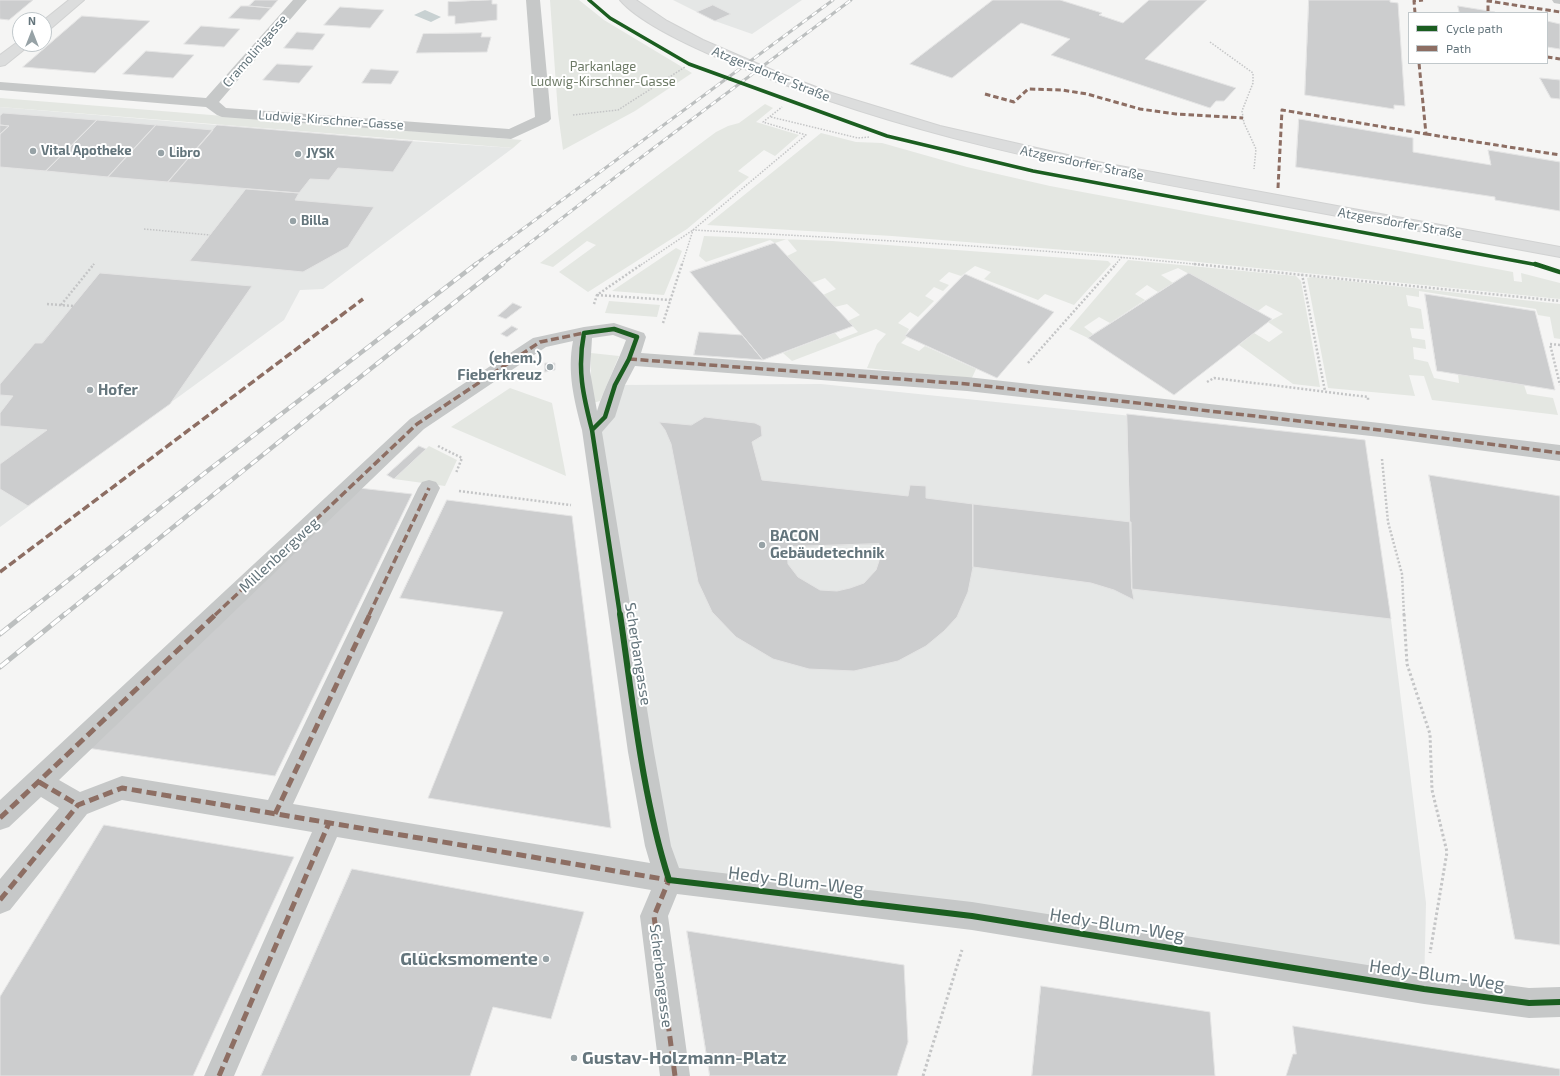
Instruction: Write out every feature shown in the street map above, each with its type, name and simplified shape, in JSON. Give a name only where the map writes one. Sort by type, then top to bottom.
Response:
[{"type":"street","points":[[52,20],[77,0]]},
{"type":"street","name":"Cramolinigasse","points":[[210,103],[300,0]]},
{"type":"street","points":[[533,0],[543,119]]},
{"type":"street","name":"Atzgersdorfer Straße","points":[[628,0],[651,18],[709,50],[813,92],[873,112],[954,136],[1126,173],[1560,252]]},
{"type":"street","points":[[0,62],[13,52]]},
{"type":"street","name":"Ludwig-Kirschner-Gasse","points":[[0,86],[210,103],[222,112],[511,134],[543,119]]},
{"type":"street","points":[[584,333],[614,329],[637,338],[629,359],[615,385],[605,417],[592,430]]},
{"type":"street","name":"Scherbangasse","points":[[584,333],[580,351],[580,383],[592,430],[603,510],[651,807],[658,846],[669,880],[654,916],[675,1076]]},
{"type":"street","name":"Millenbergweg","points":[[0,818],[417,424],[540,342],[584,333]]},
{"type":"street","points":[[629,359],[1005,389],[1380,430],[1560,452]]},
{"type":"street","points":[[275,814],[429,488]]},
{"type":"street","points":[[0,900],[78,806],[39,782]]},
{"type":"street","name":"Hedy-Blum-Weg","points":[[78,806],[122,788],[669,880],[972,916],[1424,989],[1529,1002],[1560,1002]]},
{"type":"street","points":[[219,1076],[329,823]]},
{"type":"path","points":[[1210,42],[1253,74],[1254,83],[1242,111],[1244,123],[1256,149],[1254,165]]},
{"type":"path","points":[[543,119],[618,110],[682,69]]},
{"type":"path","points":[[584,333],[597,295],[693,230],[806,135],[763,122],[778,110]]},
{"type":"path","points":[[770,117],[858,138],[872,137]]},
{"type":"path","points":[[144,229],[210,235]]},
{"type":"path","points":[[693,230],[897,240],[1123,257],[1560,301]]},
{"type":"path","points":[[651,360],[693,230]]},
{"type":"path","points":[[1005,389],[1123,257]]},
{"type":"path","points":[[61,305],[95,263]]},
{"type":"path","points":[[1302,274],[1324,392]]},
{"type":"path","points":[[597,295],[670,300]]},
{"type":"path","points":[[47,304],[73,306]]},
{"type":"path","points":[[1560,346],[1550,344],[1560,385]]},
{"type":"path","points":[[1380,430],[1388,522],[1402,574],[1407,664],[1430,734],[1432,790],[1447,852],[1424,989]]},
{"type":"path","points":[[434,444],[462,458],[454,477]]},
{"type":"path","points":[[455,491],[603,510]]},
{"type":"path","points":[[923,1076],[972,916]]},
{"type":"shaded area","points":[[673,0],[802,0],[752,34],[715,21]]},
{"type":"shaded area","points":[[425,10],[441,17],[431,22],[414,15]]},
{"type":"shaded area","points":[[0,107],[409,141],[513,148],[323,289],[300,290],[284,320],[0,527]]},
{"type":"shaded area","points":[[821,384],[1365,440],[1391,619],[1426,903],[1424,989],[669,880],[592,430],[615,385]]},
{"type":"green space","name":"Parkanlage Ludwig-Kirschner-Gasse","points":[[550,0],[579,0],[604,20],[692,73],[635,111],[563,150],[558,113]]},
{"type":"green space","points":[[0,98],[522,140],[513,148],[0,107]]},
{"type":"green space","points":[[765,104],[773,108],[756,122],[799,135],[775,156],[764,150],[738,171],[749,177],[687,229],[588,292],[559,272],[596,245],[587,241],[553,267],[540,263],[716,132],[728,126],[739,123]]},
{"type":"green space","points":[[821,133],[856,142],[882,143],[967,167],[1050,186],[1513,272],[1514,281],[1522,282],[1521,273],[1560,283],[1560,299],[1139,256],[892,236],[707,225]]},
{"type":"green space","points":[[704,236],[786,239],[775,243],[770,240],[706,262],[699,256]]},
{"type":"green space","points":[[787,239],[1108,261],[1111,264],[1074,305],[1045,294],[1038,300],[984,279],[991,272],[975,266],[961,276],[949,272],[939,281],[949,285],[943,291],[934,287],[925,296],[934,301],[918,317],[910,312],[898,323],[909,329],[905,336],[907,337],[901,343],[919,351],[925,346],[976,369],[971,380],[867,368],[877,344],[886,334],[876,329],[792,361],[783,353],[835,333],[840,339],[858,332],[848,321],[860,315],[847,304],[835,307],[823,295],[836,289],[825,278],[812,283],[787,256],[797,251]]},
{"type":"green space","points":[[676,248],[682,251],[664,295],[612,291]]},
{"type":"green space","points":[[1128,260],[1296,276],[1301,281],[1320,387],[1293,384],[1239,345],[1254,333],[1269,342],[1283,332],[1268,322],[1283,314],[1266,305],[1258,311],[1178,268],[1161,275],[1173,283],[1158,292],[1147,285],[1135,294],[1145,300],[1110,323],[1099,317],[1084,327],[1093,334],[1088,338],[1069,329]]},
{"type":"green space","points":[[1311,277],[1560,304],[1560,339],[1554,338],[1550,317],[1538,315],[1536,309],[1419,291],[1419,297],[1406,295],[1408,306],[1421,309],[1424,329],[1410,328],[1412,338],[1425,340],[1426,349],[1413,347],[1414,359],[1428,362],[1434,378],[1459,383],[1458,374],[1524,385],[1527,394],[1553,398],[1558,415],[1432,400],[1424,376],[1409,375],[1415,396],[1328,388],[1307,278]]},
{"type":"green space","points":[[609,301],[660,305],[657,317],[605,313]]},
{"type":"green space","points":[[591,353],[619,356],[600,401],[593,403],[591,400]]},
{"type":"green space","points":[[510,388],[552,403],[566,476],[451,427]]},
{"type":"green space","points":[[429,446],[457,460],[445,486],[394,479]]},
{"type":"building","points":[[0,0],[33,0],[19,12],[12,12],[12,18],[9,20],[0,19]]},
{"type":"building","points":[[255,0],[278,0],[271,8],[249,6]]},
{"type":"building","points":[[492,0],[492,4],[497,4],[497,20],[455,24],[455,16],[448,16],[448,2]]},
{"type":"building","points":[[993,0],[1060,0],[1102,13],[1099,15],[1123,23],[1149,0],[1207,0],[1145,59],[1236,88],[1224,101],[1216,101],[1210,108],[1051,55],[1070,39],[1021,23],[952,78],[910,64]]},
{"type":"building","points":[[1309,0],[1390,0],[1390,2],[1398,3],[1405,106],[1394,105],[1394,109],[1305,95]]},
{"type":"building","points":[[713,5],[731,14],[715,21],[697,12]]},
{"type":"building","points":[[241,6],[271,8],[260,20],[229,18]]},
{"type":"building","points":[[1458,6],[1495,12],[1459,12]]},
{"type":"building","points":[[340,7],[384,10],[370,28],[324,25]]},
{"type":"building","points":[[82,16],[150,21],[95,73],[23,67],[40,52],[52,52],[52,42]]},
{"type":"building","points":[[1548,21],[1560,24],[1560,49],[1548,47]]},
{"type":"building","points":[[201,26],[240,29],[224,47],[184,44]]},
{"type":"building","points":[[297,32],[325,34],[313,50],[284,48]]},
{"type":"building","points":[[482,33],[481,37],[491,37],[487,52],[416,53],[423,34]]},
{"type":"building","points":[[146,51],[194,55],[173,78],[123,74]]},
{"type":"building","points":[[277,64],[313,66],[299,83],[263,80]]},
{"type":"building","points":[[371,69],[399,71],[391,84],[362,83]]},
{"type":"building","points":[[1540,78],[1560,80],[1560,99],[1551,98]]},
{"type":"building","name":"Vital Apotheke","points":[[3,113],[97,120],[46,171],[0,167],[0,134],[9,126],[0,125],[0,116]]},
{"type":"building","points":[[1299,119],[1413,138],[1413,152],[1491,165],[1488,150],[1560,162],[1560,211],[1495,200],[1495,197],[1296,167]]},
{"type":"building","points":[[97,120],[156,125],[108,177],[46,171]]},
{"type":"building","points":[[0,125],[9,126],[0,134]]},
{"type":"building","name":"Libro","points":[[156,125],[213,130],[168,182],[108,177]]},
{"type":"building","name":"JYSK","points":[[217,125],[413,141],[393,172],[338,168],[329,180],[310,179],[299,193],[168,182]]},
{"type":"building","name":"Billa","points":[[246,189],[299,193],[295,200],[374,207],[348,247],[303,272],[190,261]]},
{"type":"building","points":[[775,243],[853,326],[763,360],[690,272]]},
{"type":"building","name":"Hofer","points":[[100,273],[252,286],[170,404],[28,506],[0,489],[0,464],[47,430],[0,426],[0,413],[13,396],[0,395],[0,384],[35,343],[42,343]]},
{"type":"building","points":[[1189,273],[1272,319],[1174,395],[1088,338]]},
{"type":"building","points":[[965,274],[1054,312],[997,378],[905,336]]},
{"type":"building","points":[[1425,294],[1535,311],[1555,390],[1437,371]]},
{"type":"building","points":[[513,303],[522,307],[506,319],[498,316]]},
{"type":"building","points":[[512,326],[518,329],[507,337],[501,334]]},
{"type":"building","points":[[699,332],[742,335],[763,360],[694,355]]},
{"type":"building","name":"(ehem.) Fieberkreuz","points":[[545,363],[555,363],[555,370],[545,372]]},
{"type":"building","points":[[1127,414],[1365,440],[1391,619],[1132,589]]},
{"type":"building","name":"BACON Gebäudetechnik","points":[[705,417],[755,423],[761,426],[762,436],[752,442],[762,480],[908,496],[910,485],[926,486],[926,498],[973,504],[973,567],[968,592],[957,617],[944,631],[926,646],[898,661],[854,671],[809,669],[773,659],[736,637],[712,612],[698,582],[671,444],[665,430],[659,422],[691,425]],"holes":[[[879,544],[879,561],[876,570],[864,583],[837,591],[820,590],[798,577],[788,564],[787,547]]]},
{"type":"building","points":[[419,446],[426,449],[394,479],[387,475]]},
{"type":"building","points":[[1429,475],[1560,496],[1560,945],[1515,939]]},
{"type":"building","points":[[359,488],[412,494],[275,776],[87,748]]},
{"type":"building","points":[[447,500],[572,516],[611,828],[428,798],[503,612],[400,598]]},
{"type":"building","points":[[973,504],[1131,522],[1132,589],[1134,600],[1114,590],[1091,583],[973,567]]},
{"type":"building","points":[[104,825],[294,857],[193,1076],[0,1076],[0,997]]},
{"type":"building","points":[[352,869],[584,912],[551,1019],[493,1007],[470,1076],[261,1076]]},
{"type":"building","points":[[687,931],[904,965],[908,1042],[897,1076],[710,1076]]},
{"type":"building","points":[[1041,986],[1210,1012],[1215,1076],[1032,1076]]},
{"type":"building","points":[[1293,1026],[1560,1069],[1560,1076],[1286,1076],[1293,1054],[1296,1054]]},
{"type":"railway","points":[[474,265],[833,0]]},
{"type":"railway","points":[[501,265],[635,162],[851,0]]},
{"type":"railway","points":[[24,615],[206,472],[476,264]]},
{"type":"railway","points":[[64,615],[503,264]]},
{"type":"railway","points":[[0,634],[25,614]]},
{"type":"railway","points":[[0,667],[65,614]]},
{"type":"marked path","points":[[1415,12],[1414,1],[1423,0]]},
{"type":"marked path","points":[[1488,11],[1488,1],[1560,12]]},
{"type":"marked path","points":[[1548,57],[1560,59]]},
{"type":"marked path","points":[[1278,188],[1282,110],[1426,134],[1419,64]]},
{"type":"marked path","points":[[985,94],[1014,102],[1028,89],[1062,90],[1087,94],[1140,109],[1176,114],[1243,118]]},
{"type":"marked path","points":[[1426,134],[1560,155]]},
{"type":"marked path","points":[[0,572],[363,299]]},
{"type":"marked path","points":[[0,818],[417,424],[540,342],[584,333]]},
{"type":"marked path","points":[[629,359],[967,384],[1380,430],[1560,453]]},
{"type":"marked path","points":[[275,814],[429,488]]},
{"type":"marked path","points":[[39,782],[78,805]]},
{"type":"marked path","points":[[0,900],[78,805],[122,788],[669,880],[654,916],[675,1076]]},
{"type":"marked path","points":[[219,1076],[329,823]]},
{"type":"cycle path","points":[[589,0],[610,18],[689,64],[887,136],[1033,171],[1139,192],[1531,263],[1560,272]]},
{"type":"cycle path","points":[[592,430],[605,417],[615,385],[629,359],[637,337],[614,329],[584,333],[580,359],[581,382],[592,430],[641,752],[658,846],[669,880],[972,916],[1424,989],[1529,1003],[1560,1002]]},
{"type":"place","name":"Vital Apotheke","points":[[33,151]]},
{"type":"place","name":"Libro","points":[[161,153]]},
{"type":"place","name":"JYSK","points":[[298,154]]},
{"type":"place","name":"Billa","points":[[293,221]]},
{"type":"place","name":"(ehem.) Fieberkreuz","points":[[550,367]]},
{"type":"place","name":"Hofer","points":[[90,390]]},
{"type":"place","name":"BACON Gebäudetechnik","points":[[762,545]]},
{"type":"place","name":"Glücksmomente","points":[[546,959]]},
{"type":"place","name":"Gustav-Holzmann-Platz","points":[[574,1058]]}]
